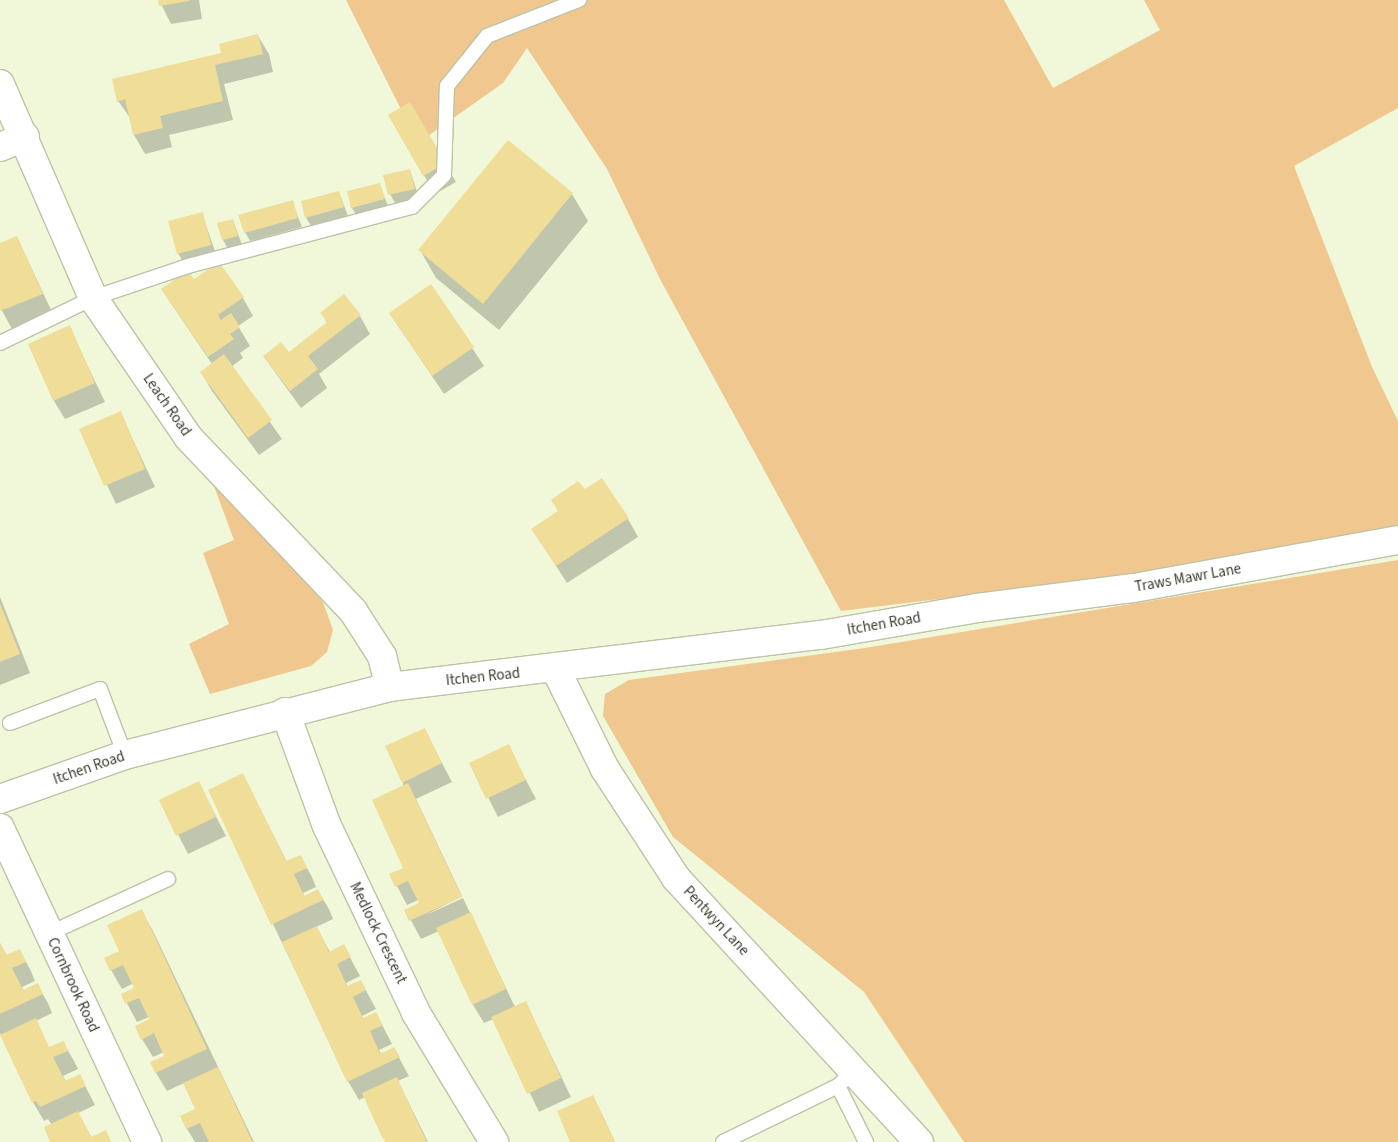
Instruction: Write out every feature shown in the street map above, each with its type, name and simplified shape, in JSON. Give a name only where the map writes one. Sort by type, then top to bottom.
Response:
[{"type":"street","name":"Leach Road","points":[[0,84],[12,142],[93,298],[188,438],[353,611],[382,656],[390,687]]},
{"type":"street","name":"Traws Mawr Lane","points":[[977,608],[1134,588],[1398,540]]},
{"type":"street","name":"Itchen Road","points":[[0,799],[125,755],[285,712],[390,687],[556,670],[821,635],[977,608]]},
{"type":"street","name":"Pentwyn Lane","points":[[556,670],[605,769],[676,878],[847,1078],[919,1142]]},
{"type":"street","name":"Medlock Crescent","points":[[285,712],[327,826],[408,995],[494,1142]]},
{"type":"street","name":"Cornbrook Road","points":[[0,828],[147,1142]]},
{"type":"lane","points":[[0,343],[93,298],[188,266],[412,207],[444,175],[447,86],[487,36],[579,0]]},
{"type":"lane","points":[[10,723],[100,689],[125,755]]},
{"type":"lane","points":[[48,934],[168,880]]},
{"type":"lane","points":[[723,1142],[847,1078],[866,1142]]},
{"type":"shaded area","points":[[346,0],[1004,0],[1053,88],[1160,30],[1144,0],[1398,0],[1398,108],[1294,166],[1372,367],[1398,421],[1398,525],[1135,575],[841,611],[661,281],[607,169],[527,48],[503,83],[418,143]]},
{"type":"shaded area","points":[[211,478],[323,602],[333,630],[327,652],[311,666],[210,694],[189,644],[229,624],[203,553],[234,540]]},
{"type":"shaded area","points":[[1398,560],[1398,1142],[964,1142],[864,992],[673,837],[603,716],[605,694],[629,680],[865,648]]},
{"type":"building","points":[[158,0],[189,0],[189,1],[159,6]]},
{"type":"building","points":[[258,34],[263,54],[215,65],[223,101],[160,116],[163,128],[133,135],[125,99],[117,102],[112,79],[221,53],[219,44]]},
{"type":"building","points":[[410,102],[446,163],[423,176],[388,115]]},
{"type":"building","points":[[508,140],[573,193],[483,304],[418,250]]},
{"type":"building","points":[[410,169],[415,189],[388,195],[383,175]]},
{"type":"building","points":[[380,183],[385,199],[351,208],[347,191]]},
{"type":"building","points":[[339,191],[344,207],[305,218],[301,201]]},
{"type":"building","points":[[293,200],[298,218],[244,233],[238,215]]},
{"type":"building","points":[[203,212],[211,245],[177,254],[168,221]]},
{"type":"building","points":[[233,219],[238,236],[222,240],[217,223]]},
{"type":"building","points":[[17,236],[43,294],[0,311],[0,243]]},
{"type":"building","points":[[219,262],[244,297],[218,315],[221,320],[231,313],[240,327],[230,334],[234,339],[208,357],[161,289],[188,270],[194,279]]},
{"type":"building","points":[[431,284],[474,347],[432,376],[389,313]]},
{"type":"building","points":[[344,294],[361,315],[308,356],[318,369],[290,391],[263,356],[281,342],[289,352],[327,322],[320,313]]},
{"type":"building","points":[[70,325],[95,383],[53,401],[28,344]]},
{"type":"building","points":[[224,354],[272,420],[248,438],[200,372]]},
{"type":"building","points":[[121,411],[145,469],[104,486],[79,429]]},
{"type":"building","points":[[602,478],[629,518],[556,566],[531,529],[558,511],[551,500],[578,481],[585,489]]},
{"type":"building","points":[[0,603],[20,654],[0,662]]},
{"type":"building","points":[[425,728],[442,763],[402,783],[385,746]]},
{"type":"building","points":[[509,744],[526,780],[486,799],[469,763]]},
{"type":"building","points":[[243,773],[286,861],[301,855],[307,868],[294,874],[304,896],[318,889],[323,900],[271,925],[208,790]]},
{"type":"building","points":[[199,781],[216,817],[176,836],[159,800]]},
{"type":"building","points":[[408,783],[462,897],[409,921],[404,910],[419,903],[408,881],[395,887],[389,874],[403,868],[372,800]]},
{"type":"building","points":[[142,909],[207,1049],[155,1073],[150,1062],[164,1056],[154,1033],[141,1040],[135,1026],[149,1019],[139,998],[125,1004],[121,994],[134,988],[123,965],[110,971],[104,958],[119,951],[107,925]]},
{"type":"building","points":[[471,912],[506,989],[472,1005],[436,928]]},
{"type":"building","points":[[317,926],[329,952],[344,944],[351,957],[337,964],[347,986],[361,980],[366,990],[353,997],[363,1018],[376,1012],[383,1025],[370,1031],[380,1054],[394,1047],[400,1057],[347,1082],[282,942]]},
{"type":"building","points":[[0,943],[6,955],[20,949],[26,962],[12,968],[23,990],[38,983],[43,994],[0,1014]]},
{"type":"building","points":[[526,1001],[561,1078],[527,1094],[491,1017]]},
{"type":"building","points":[[36,1018],[49,1047],[64,1041],[68,1051],[53,1057],[65,1081],[80,1074],[86,1086],[40,1107],[36,1101],[32,1103],[0,1035]]},
{"type":"building","points":[[218,1067],[253,1142],[209,1142],[200,1123],[186,1129],[180,1116],[195,1109],[183,1083]]},
{"type":"building","points":[[397,1077],[427,1142],[385,1142],[380,1133],[362,1093]]},
{"type":"building","points":[[593,1095],[615,1142],[570,1142],[557,1111]]},
{"type":"building","points":[[78,1111],[91,1137],[106,1130],[111,1142],[50,1142],[44,1127]]}]
